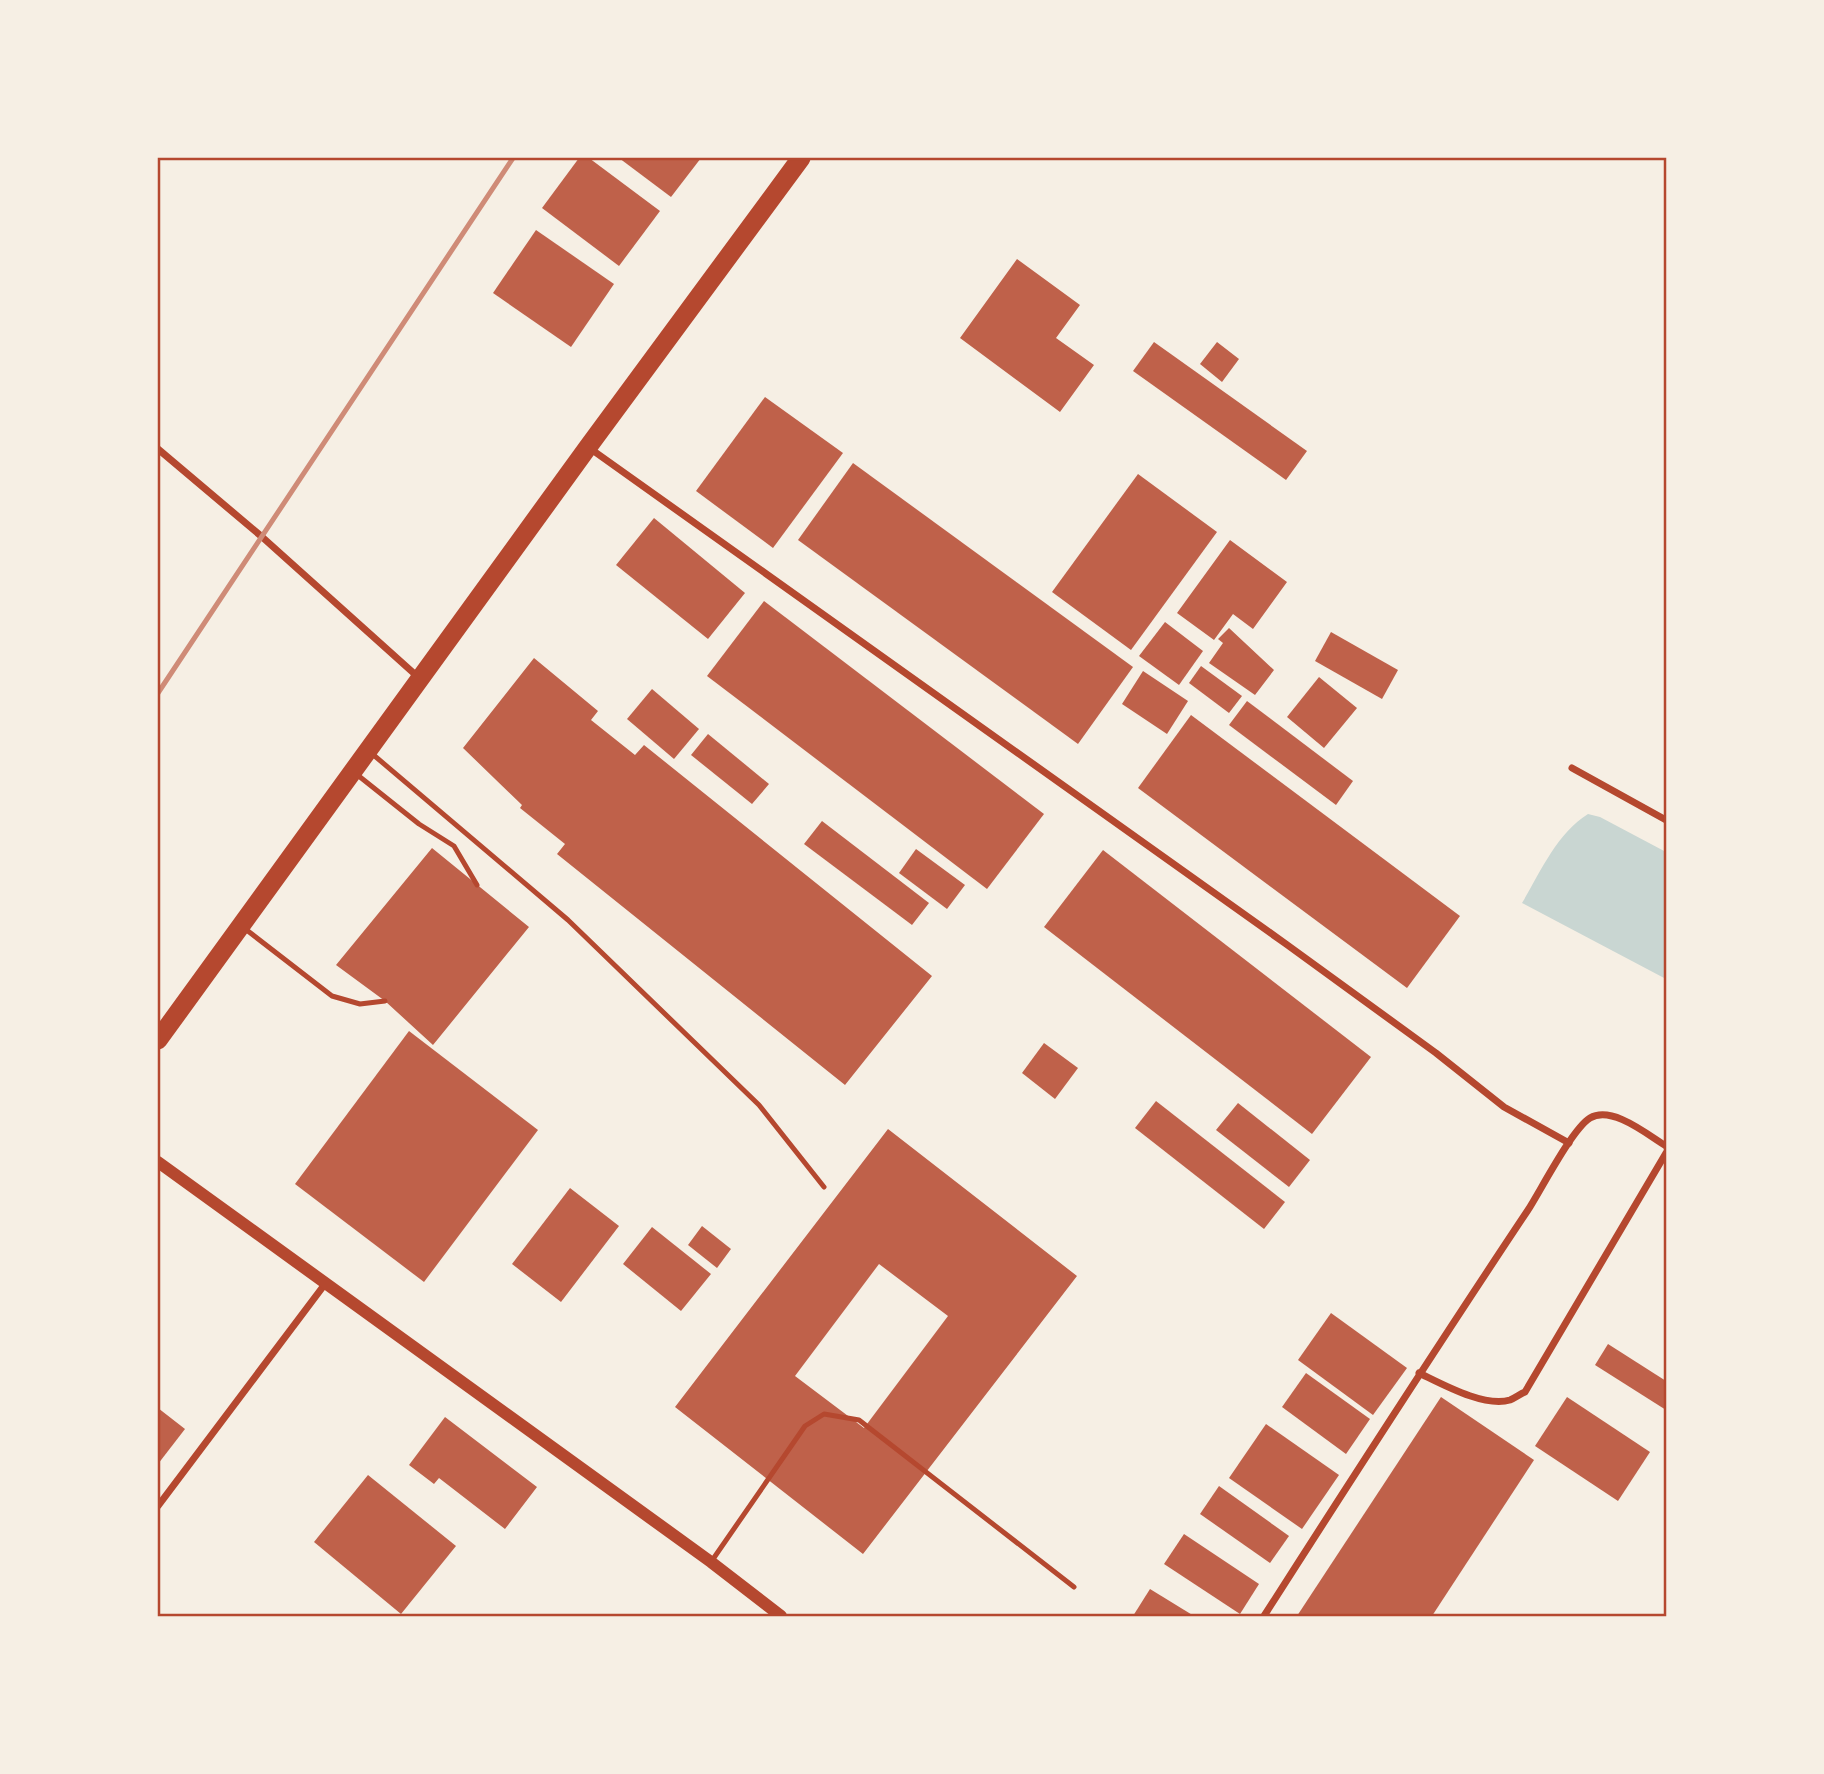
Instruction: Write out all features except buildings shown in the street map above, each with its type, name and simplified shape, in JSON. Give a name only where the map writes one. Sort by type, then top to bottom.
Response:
[{"type":"highway","points":[[158,1040],[801,158]]},
{"type":"street","points":[[588,447],[1286,944],[1436,1053],[1504,1107],[1569,1143]]},
{"type":"street","points":[[158,449],[261,536],[420,679]]},
{"type":"street","points":[[1572,768],[1667,820]]},
{"type":"street","points":[[1264,1616],[1419,1373],[1545,1185],[1569,1143],[1591,1118],[1608,1115],[1622,1118],[1667,1146]]},
{"type":"street","points":[[1419,1373],[1459,1392],[1492,1401],[1509,1400],[1525,1392],[1667,1153]]},
{"type":"street","points":[[158,1163],[711,1562],[781,1616]]},
{"type":"street","points":[[158,1506],[325,1284]]},
{"type":"lane","points":[[368,750],[568,920],[759,1105],[824,1187]]},
{"type":"lane","points":[[352,771],[419,824],[454,846],[477,885]]},
{"type":"lane","points":[[240,925],[332,996],[360,1004],[385,1002]]},
{"type":"lane","points":[[711,1562],[805,1426],[824,1414],[859,1420],[1074,1587]]},
{"type":"shaded area","points":[[1588,814],[1600,817],[1666,852],[1666,979],[1522,903],[1558,843]]},
{"type":"railway","points":[[158,693],[513,158]]}]
